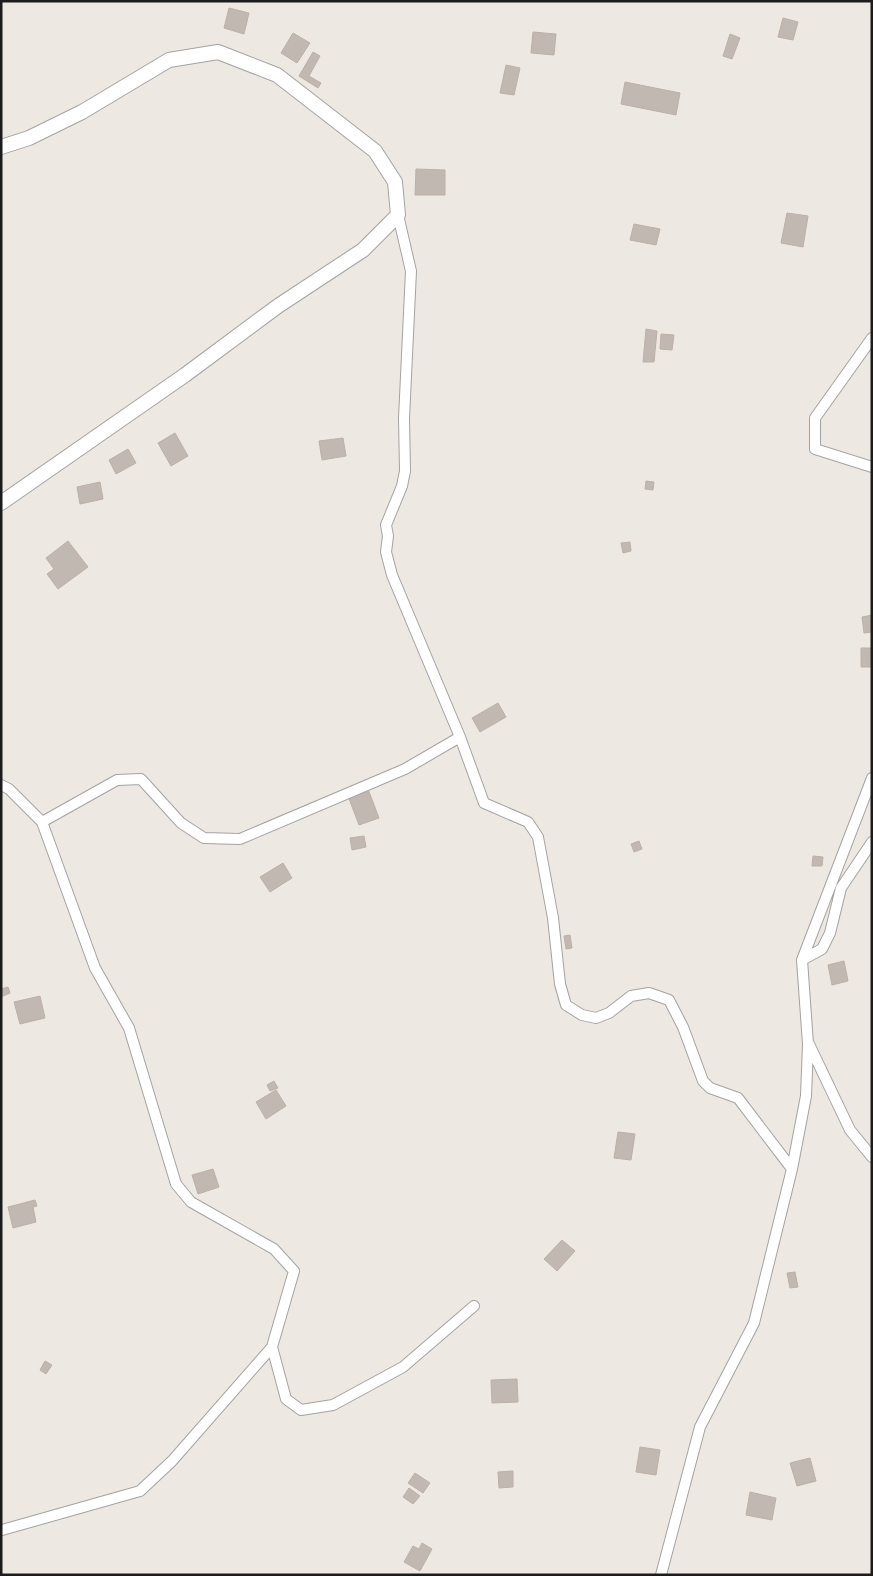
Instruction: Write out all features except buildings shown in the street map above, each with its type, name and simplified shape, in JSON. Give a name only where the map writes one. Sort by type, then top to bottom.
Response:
[{"type":"street","points":[[1,147],[29,138],[82,112],[168,60],[218,52],[277,75],[376,151],[395,182],[398,215],[411,270],[404,418],[405,471],[402,486],[386,525],[388,536],[386,552],[392,575],[460,737],[484,803],[528,822],[538,837],[553,918],[560,984],[566,1006],[582,1015],[596,1018],[609,1013],[631,996],[649,993],[669,1000],[683,1027],[703,1081],[710,1088],[738,1098],[792,1169]]},
{"type":"street","points":[[1,503],[185,375],[278,306],[363,250],[398,215]]},
{"type":"street","points":[[872,338],[816,418],[815,449],[872,467]]},
{"type":"street","points":[[42,822],[118,780],[141,779],[181,823],[204,838],[240,840],[405,769],[460,737]]},
{"type":"street","points":[[661,1575],[700,1427],[754,1323],[792,1169],[806,1096],[808,1044],[802,960],[872,778]]},
{"type":"street","points":[[1,785],[9,789],[42,822],[95,968],[129,1028],[176,1184],[192,1202],[274,1249],[294,1271],[272,1346],[172,1461],[140,1491],[2,1530]]},
{"type":"street","points":[[802,960],[822,949],[830,933],[841,888],[872,842]]},
{"type":"street","points":[[808,1044],[850,1130],[872,1157]]},
{"type":"street","points":[[272,1346],[286,1399],[301,1410],[333,1404],[403,1367],[474,1306]]}]
